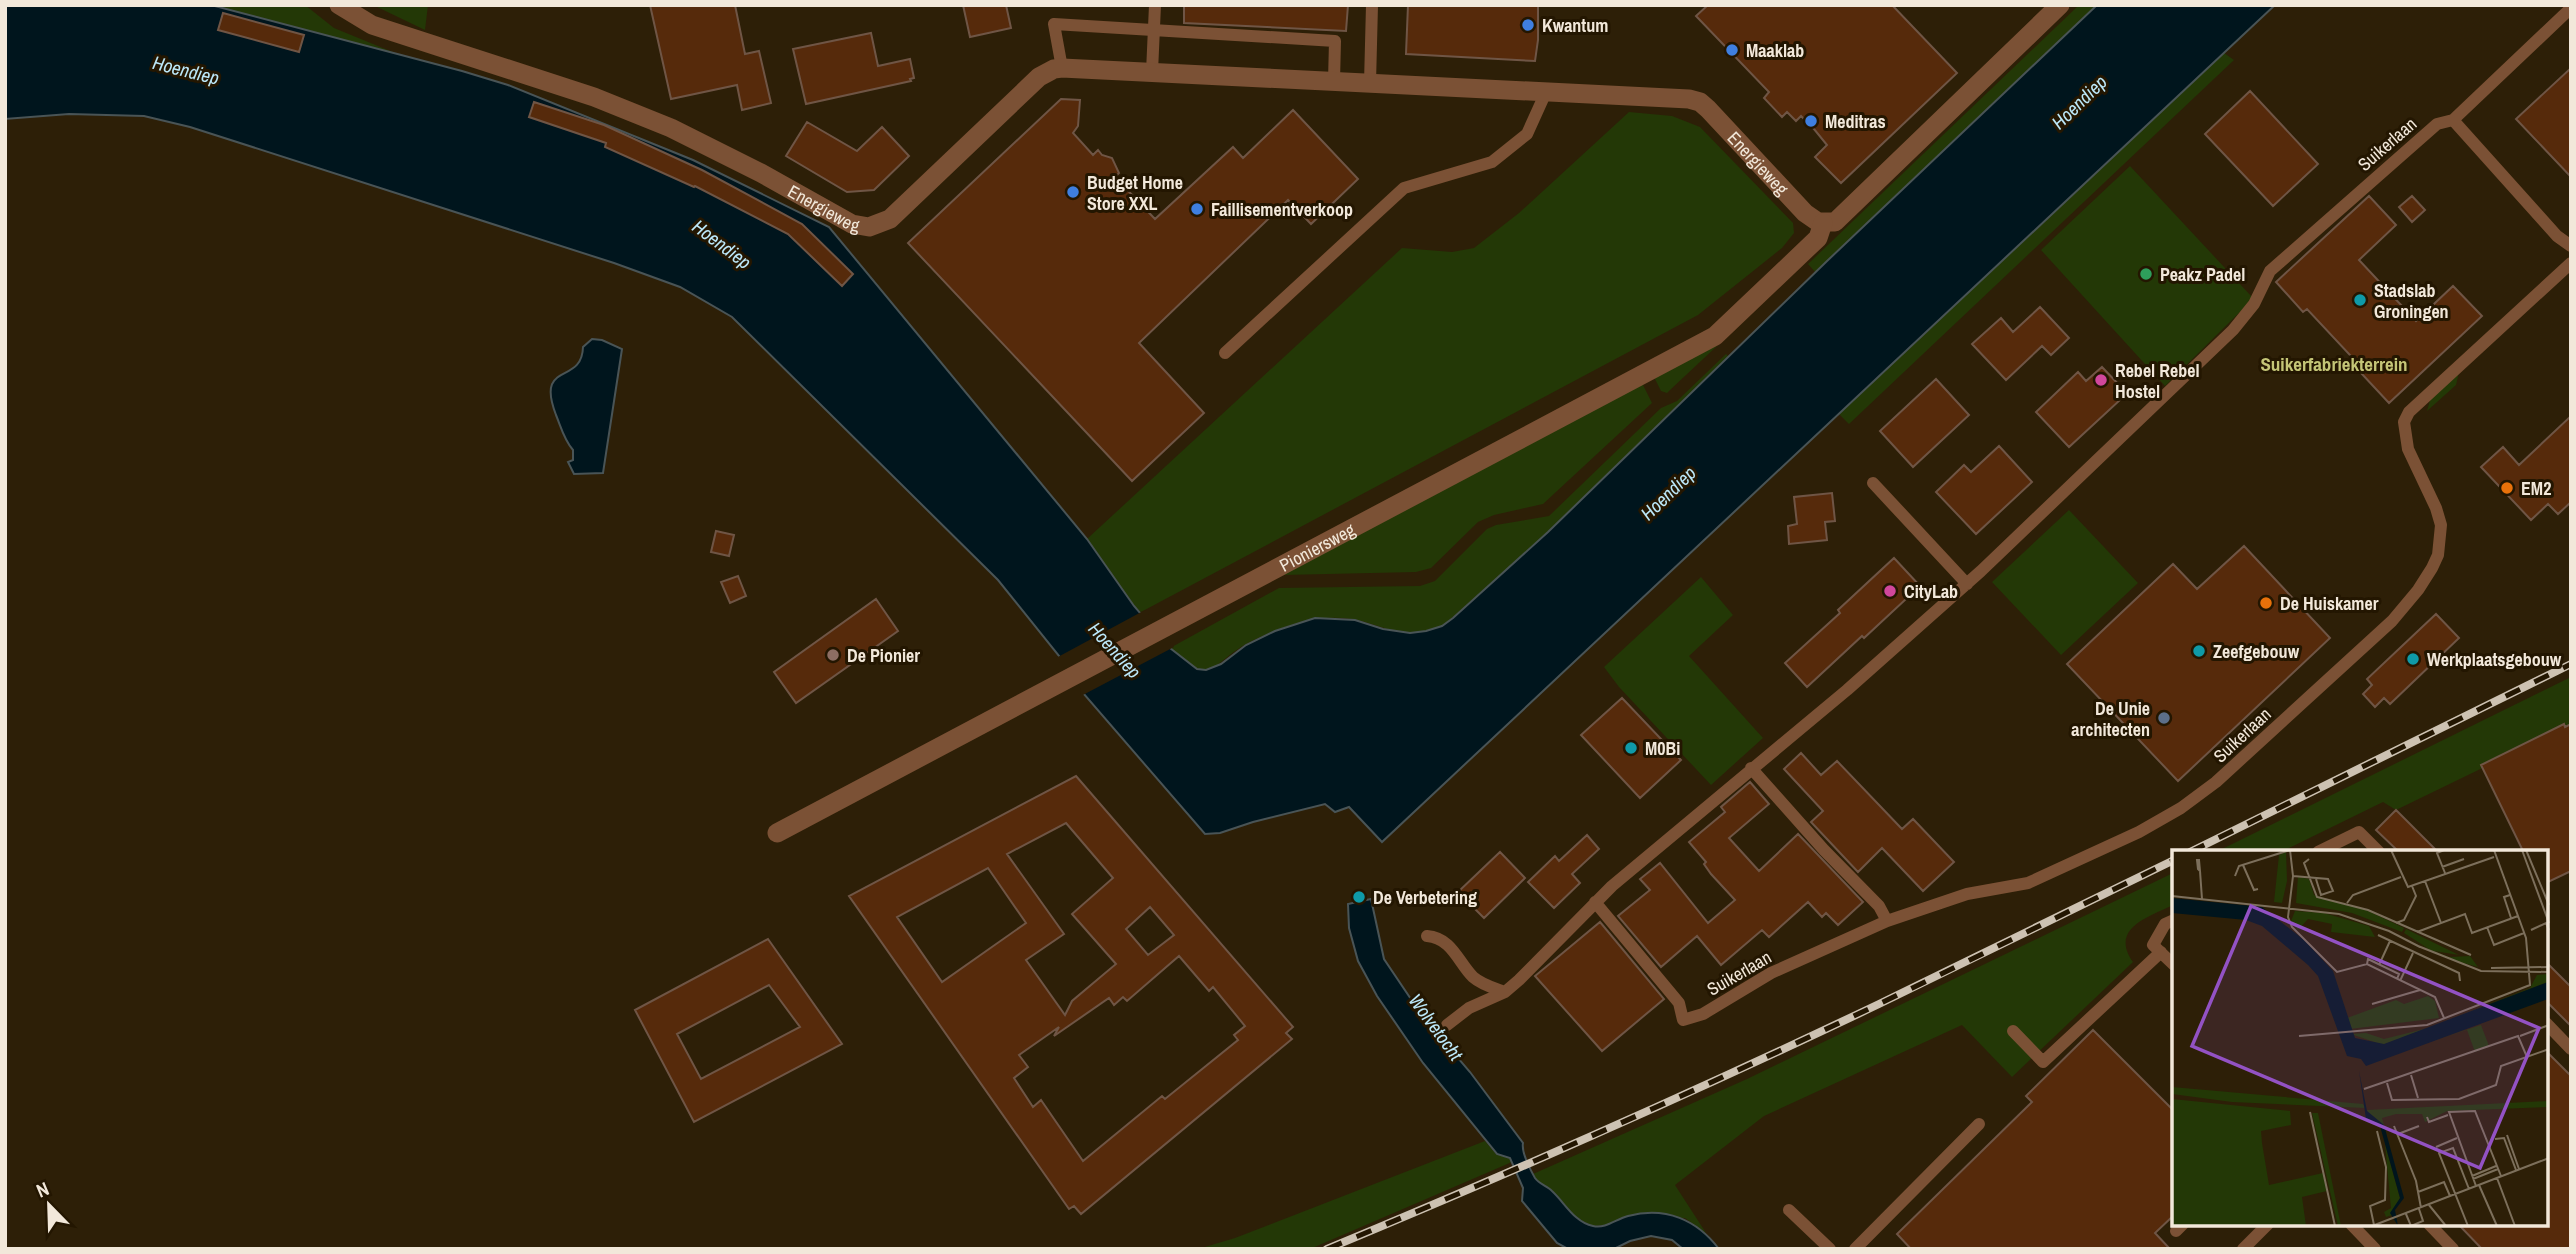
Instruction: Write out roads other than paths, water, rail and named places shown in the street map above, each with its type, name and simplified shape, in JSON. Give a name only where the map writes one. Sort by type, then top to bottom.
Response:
[{"type":"street","name":"Energieweg","points":[[339,5],[372,25],[594,97],[671,128],[861,227],[877,226],[890,219],[1039,77],[1062,68],[1674,98],[1700,102],[1805,213],[1813,220],[1823,223]]},
{"type":"street","points":[[1823,223],[1835,222],[1845,214],[2060,5]]},
{"type":"street","name":"Pioniersweg","points":[[777,833],[1715,336],[1818,239],[1823,223]]},
{"type":"lane","points":[[1152,72],[1155,5]]},
{"type":"lane","points":[[1370,83],[1372,5]]},
{"type":"lane","name":"Suikerlaan","points":[[1967,583],[2210,354],[2248,313],[2266,277],[2281,260],[2437,124],[2453,120],[2571,8]]},
{"type":"lane","points":[[1062,68],[1054,24],[1335,41],[1334,81]]},
{"type":"lane","points":[[1225,353],[1404,188],[1492,162],[1527,134],[1546,92]]},
{"type":"lane","points":[[2453,120],[2557,236],[2571,246]]},
{"type":"lane","name":"Suikerlaan","points":[[1595,902],[1679,1003],[1683,1020],[1703,1014],[1771,972],[1886,921],[1967,894],[2028,883],[2139,832],[2181,808],[2216,782],[2392,621],[2418,590],[2432,568],[2441,525],[2436,508],[2408,449],[2404,422],[2409,412],[2571,263]]},
{"type":"lane","points":[[1447,1025],[1469,1008],[1504,992],[1536,964],[1595,902],[1751,768],[1847,690],[1967,583],[1873,483]]},
{"type":"lane","points":[[1751,768],[1824,850],[1879,906],[1886,921]]},
{"type":"lane","points":[[2322,850],[2359,832],[2377,850]]},
{"type":"lane","points":[[2172,921],[2165,924],[2153,945],[2172,963]]},
{"type":"lane","points":[[1427,936],[1439,939],[1454,951],[1475,979],[1504,992]]},
{"type":"lane","points":[[2013,1031],[2043,1062],[2161,952]]},
{"type":"lane","points":[[2548,1025],[2571,1049]]},
{"type":"lane","points":[[1855,1249],[1979,1125]]},
{"type":"lane","points":[[1789,1210],[1830,1249]]},
{"type":"lane","points":[[2243,1249],[2266,1226]]},
{"type":"lane","points":[[2353,1226],[2375,1249]]},
{"type":"lane","points":[[2431,1226],[2453,1249]]},
{"type":"water","name":"Hoendiep","points":[[5,5],[211,5],[462,71],[508,85],[693,160],[829,227],[1087,539],[1134,606],[1170,648],[1197,669],[1206,670],[1221,664],[1246,645],[1275,631],[1315,618],[1355,620],[1383,629],[1410,633],[1442,626],[1453,618],[1548,532],[1826,262],[2097,5],[2275,5],[1382,842],[1349,807],[1335,812],[1325,804],[1220,833],[1205,834],[1083,693],[1084,687],[998,580],[732,317],[680,287],[614,263],[190,127],[144,116],[69,114],[5,119]]},
{"type":"water","points":[[592,339],[602,340],[622,349],[603,473],[574,474],[568,462],[573,460],[573,450],[556,415],[551,387],[555,380],[581,359],[583,347]]},
{"type":"water","points":[[1371,899],[1384,959],[1423,1017],[1470,1072],[1523,1143],[1525,1156],[1537,1180],[1586,1224],[1602,1226],[1642,1213],[1668,1214],[1691,1223],[1719,1249],[1683,1249],[1672,1240],[1651,1236],[1630,1241],[1614,1249],[1568,1249],[1557,1243],[1522,1201],[1523,1188],[1510,1158],[1497,1154],[1423,1063],[1377,996],[1358,961],[1349,928],[1348,904]]},
{"type":"railway","points":[[2194,850],[2571,664]]},
{"type":"railway","points":[[1327,1249],[1535,1161],[1742,1068],[2172,861]]},
{"type":"place","name":"Kwantum","points":[[1528,25]]},
{"type":"place","name":"Maaklab","points":[[1732,50]]},
{"type":"place","name":"Meditras","points":[[1811,121]]},
{"type":"place","name":"Budget Home Store XXL","points":[[1073,192]]},
{"type":"place","name":"Faillisementverkoop","points":[[1197,209]]},
{"type":"place","name":"Peakz Padel","points":[[2146,274]]},
{"type":"place","name":"Stadslab Groningen","points":[[2360,300]]},
{"type":"place","name":"Rebel Rebel Hostel","points":[[2101,380]]},
{"type":"place","name":"EM2","points":[[2507,488]]},
{"type":"place","name":"CityLab","points":[[1890,591]]},
{"type":"place","name":"De Huiskamer","points":[[2266,603]]},
{"type":"place","name":"Zeefgebouw","points":[[2199,651]]},
{"type":"place","name":"De Pionier","points":[[833,655]]},
{"type":"place","name":"Werkplaatsgebouw","points":[[2413,659]]},
{"type":"place","name":"De Unie architecten","points":[[2164,718]]},
{"type":"place","name":"M0Bi","points":[[1631,748]]},
{"type":"place","name":"De Verbetering","points":[[1359,897]]},
{"type":"district","name":"Suikerfabriekterrein","points":[[2334,364]]},
{"type":"water label","name":"Wolvetocht","points":[[1436,1027]]}]
